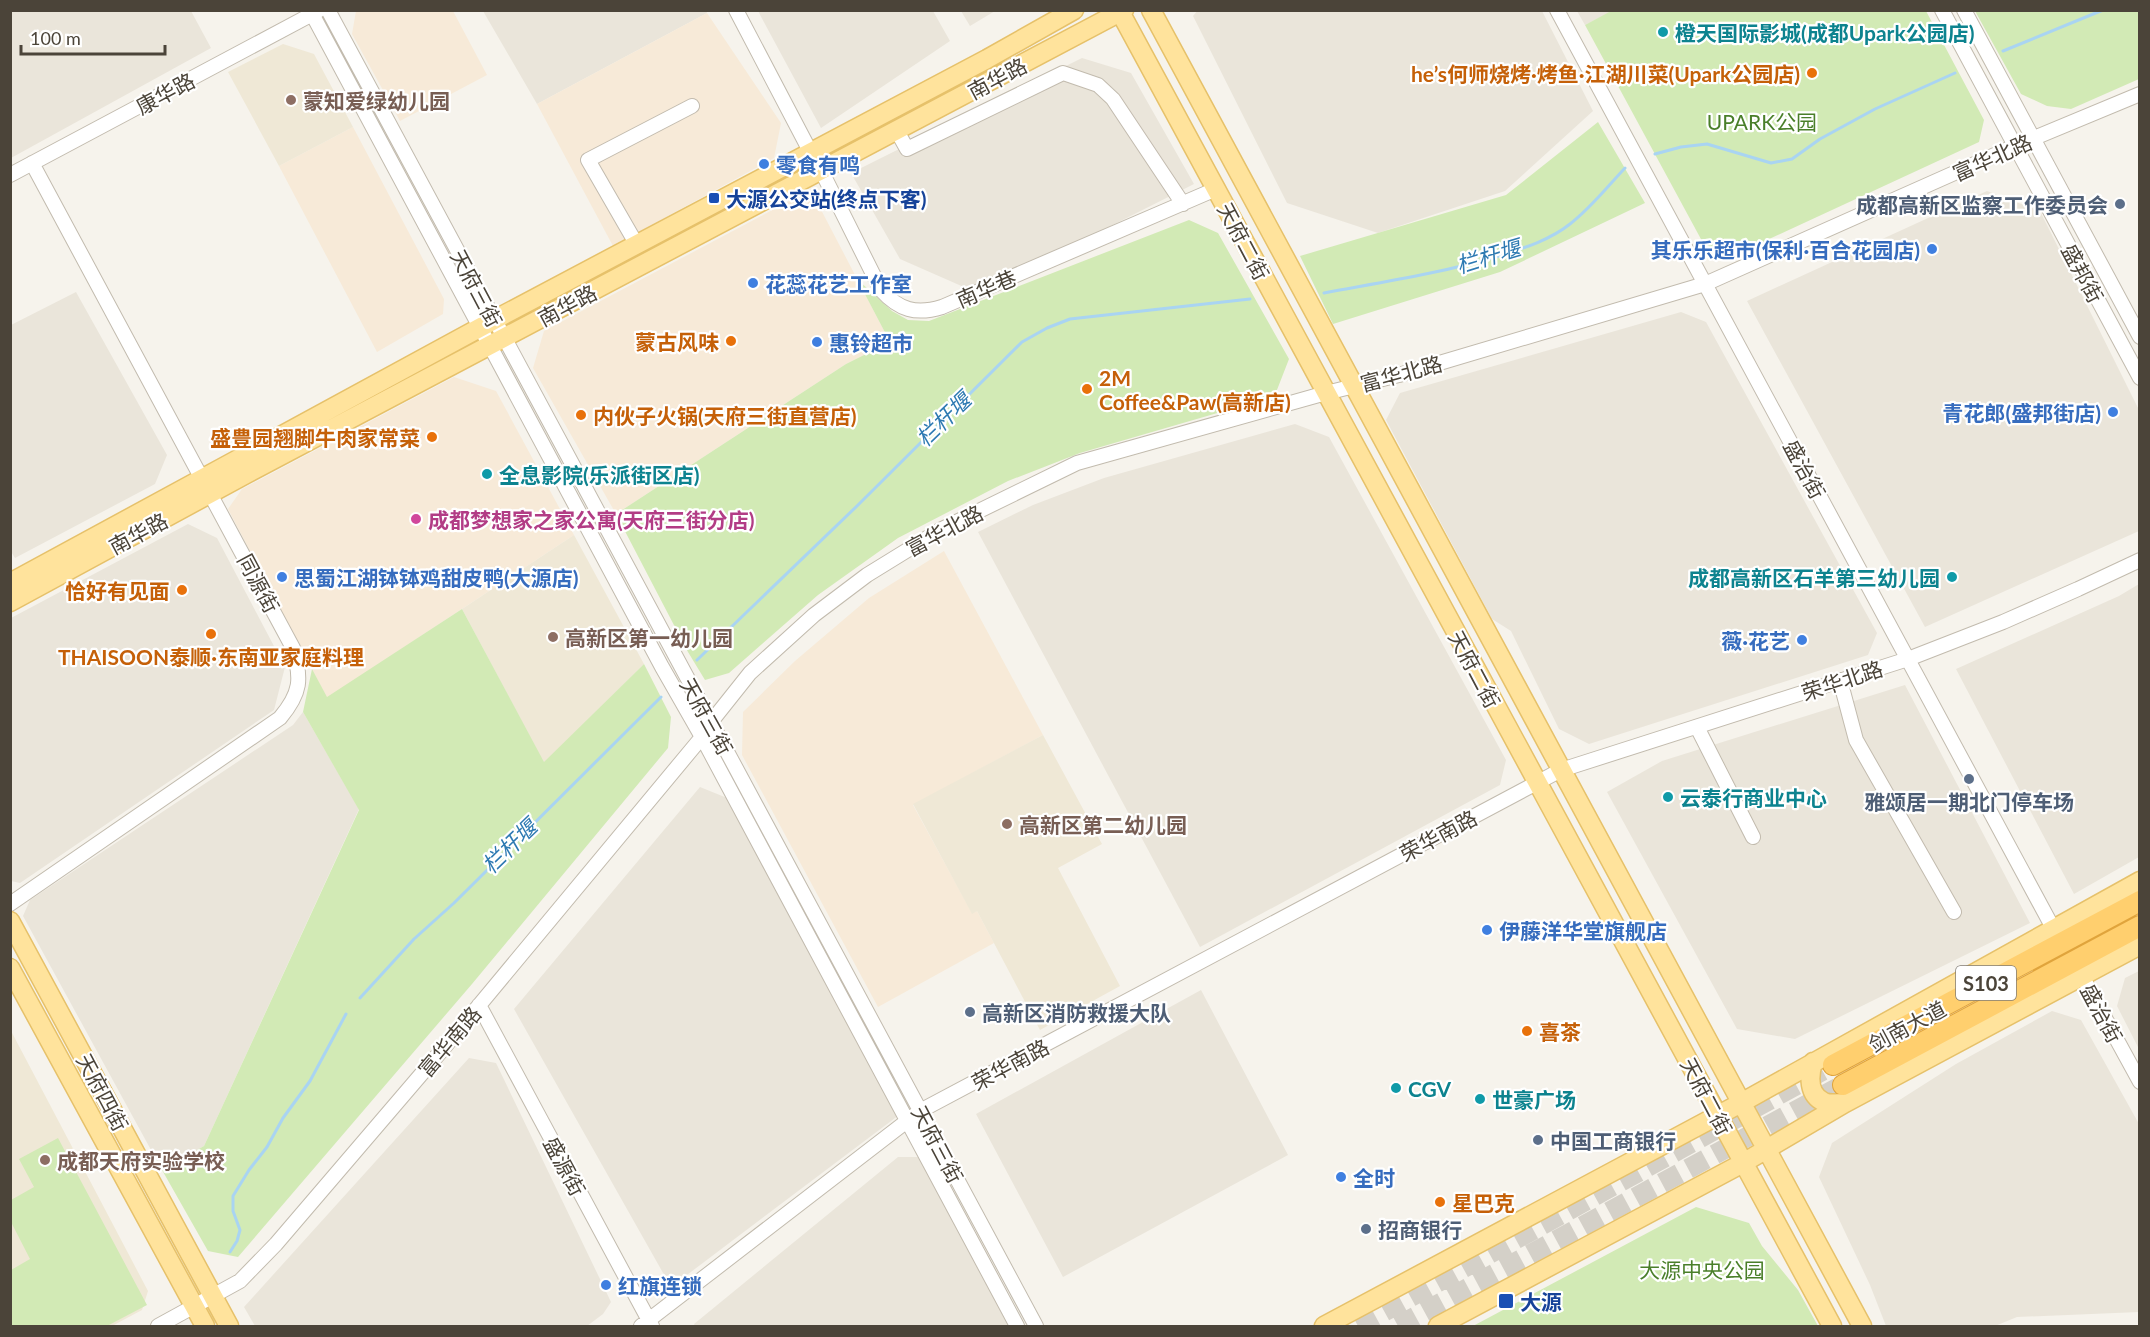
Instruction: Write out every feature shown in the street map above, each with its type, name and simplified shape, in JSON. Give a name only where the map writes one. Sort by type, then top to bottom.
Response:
[{"type":"highway","name":"剑南大道","points":[[1833,1065],[2139,901]]},
{"type":"highway","name":"剑南大道","points":[[1844,1094],[2139,926]]},
{"type":"main road","name":"南华路","points":[[10,602],[487,324],[811,153],[1074,10]]},
{"type":"main road","name":"天府二街","points":[[1150,10],[1862,1326]]},
{"type":"main road","name":"南华路","points":[[10,583],[497,341],[1121,11]]},
{"type":"main road","name":"天府二街","points":[[1121,11],[1832,1326]]},
{"type":"main road","points":[[1324,1326],[1742,1103],[2139,881]]},
{"type":"main road","name":"天府四街","points":[[10,921],[230,1326]]},
{"type":"main road","points":[[1813,1062],[1810,1082],[1815,1096],[1826,1103],[2082,976],[2139,945]]},
{"type":"main road","name":"天府四街","points":[[10,968],[205,1326]]},
{"type":"main road","points":[[1438,1326],[1743,1163],[1844,1094]]},
{"type":"street","name":"天府三街","points":[[328,10],[487,324]]},
{"type":"street","points":[[736,10],[811,153]]},
{"type":"street","name":"盛治街","points":[[1557,10],[2054,928]]},
{"type":"street","name":"盛邦街","points":[[1942,10],[2139,378]]},
{"type":"street","name":"盛邦街","points":[[1964,10],[2139,337]]},
{"type":"street","name":"天府三街","points":[[314,12],[711,722],[1036,1326]]},
{"type":"street","name":"康华路","points":[[10,175],[314,12]]},
{"type":"street","points":[[897,131],[907,149],[1063,73],[1098,85],[1113,99],[1183,204]]},
{"type":"street","name":"富华北路","points":[[711,722],[750,673],[814,615],[867,575],[940,530],[1077,463],[1326,393],[1399,375],[1705,284],[2015,146],[2139,94]]},
{"type":"street","points":[[637,246],[588,160],[692,106]]},
{"type":"street","name":"同源街","points":[[10,904],[280,718],[293,703],[299,668],[293,648],[32,164]]},
{"type":"street","name":"南华巷","points":[[821,170],[881,290],[900,306],[921,312],[942,307],[1216,189]]},
{"type":"street","name":"天府三街","points":[[497,341],[662,667],[702,737],[1017,1326]]},
{"type":"street","name":"荣华北路","points":[[1537,783],[1561,770],[1908,659],[2003,622],[2139,560]]},
{"type":"street","points":[[1840,680],[1856,740],[1954,912]]},
{"type":"street","name":"富华南路","points":[[158,1326],[240,1281],[276,1244],[479,1005],[702,737],[711,722]]},
{"type":"street","points":[[1697,727],[1753,837]]},
{"type":"street","name":"荣华南路","points":[[647,1324],[921,1112],[1537,783]]},
{"type":"street","name":"盛治街","points":[[2082,976],[2139,1082]]},
{"type":"street","name":"盛源街","points":[[479,1005],[647,1324]]},
{"type":"shaded area","points":[[11,10],[191,11],[211,48],[11,158]]},
{"type":"shaded area","points":[[706,10],[707,13],[537,104],[483,11]]},
{"type":"shaded area","points":[[1198,10],[1542,11],[1593,111],[1505,191],[1378,233],[1287,203],[1193,16]]},
{"type":"shaded area","points":[[356,11],[453,11],[487,75],[400,121],[352,34]]},
{"type":"shaded area","points":[[758,11],[933,11],[950,41],[821,128]]},
{"type":"shaded area","points":[[961,11],[995,11],[970,26]]},
{"type":"shaded area","points":[[1577,11],[1613,11],[1585,25]]},
{"type":"shaded area","points":[[707,13],[781,123],[774,158],[613,246],[537,104]]},
{"type":"shaded area","name":"蒙知爱绿幼儿园","points":[[283,44],[314,54],[353,127],[279,166],[228,72]]},
{"type":"shaded area","points":[[1082,58],[1131,73],[1194,184],[1085,239],[966,288],[900,259],[851,173]]},
{"type":"shaded area","points":[[353,127],[444,299],[443,314],[377,352],[279,166]]},
{"type":"shaded area","points":[[1987,191],[2040,211],[2139,410],[2139,531],[1925,627],[1747,301]]},
{"type":"shaded area","points":[[797,197],[818,204],[890,342],[846,364],[616,514],[533,368],[544,331]]},
{"type":"shaded area","points":[[76,292],[167,455],[155,484],[15,558],[10,550],[11,325]]},
{"type":"shaded area","points":[[1681,312],[1706,322],[1877,633],[1868,655],[1589,744],[1559,729],[1511,631],[1492,619],[1386,420],[1400,393]]},
{"type":"shaded area","points":[[454,377],[496,391],[574,535],[327,698],[228,509],[242,489]]},
{"type":"shaded area","points":[[1295,424],[1329,437],[1506,760],[1500,785],[1200,947],[978,532],[1033,505],[1104,478]]},
{"type":"shaded area","points":[[188,524],[217,538],[285,667],[274,710],[20,883],[11,881],[11,618]]},
{"type":"shaded area","name":"高新区第一幼儿园","points":[[574,535],[644,664],[544,763],[462,609]]},
{"type":"shaded area","points":[[944,551],[1043,735],[913,805],[972,913],[977,911],[994,943],[878,1007],[742,755],[743,712],[795,661],[869,598]]},
{"type":"shaded area","points":[[2139,584],[2139,857],[2074,894],[1956,669],[2119,596]]},
{"type":"shaded area","points":[[1905,685],[2030,923],[1795,1039],[1737,1029],[1607,792],[1662,761]]},
{"type":"shaded area","points":[[303,712],[359,809],[204,1146],[162,1170],[23,916],[30,900],[293,725]]},
{"type":"shaded area","points":[[1043,735],[1102,844],[1058,868],[1120,986],[1040,1030],[977,911],[972,914],[913,804]]},
{"type":"shaded area","points":[[700,787],[732,800],[903,1112],[671,1287],[514,1009]]},
{"type":"shaded area","points":[[2139,971],[2139,1049],[2117,1006],[2125,978]]},
{"type":"shaded area","points":[[1201,990],[1288,1155],[1063,1277],[976,1114]]},
{"type":"shaded area","points":[[2052,1011],[2081,1020],[2139,1124],[2139,1312],[2017,1317],[1995,1326],[1886,1326],[1870,1285],[1819,1177],[1832,1143],[1956,1064]]},
{"type":"shaded area","name":"成都天府实验学校","points":[[10,1029],[148,1291],[142,1310],[112,1326],[11,1326]]},
{"type":"shaded area","points":[[469,1058],[496,1063],[611,1302],[603,1314],[587,1326],[255,1326],[244,1307]]},
{"type":"shaded area","points":[[898,1157],[926,1157],[1019,1326],[695,1326],[694,1324]]},
{"type":"green space","name":"UPARK公园","points":[[1613,10],[1926,11],[1984,120],[1979,142],[1726,259],[1702,241],[1585,25]]},
{"type":"green space","points":[[1975,11],[2139,11],[2139,79],[2071,109],[2047,106],[2021,94]]},
{"type":"green space","points":[[1598,122],[1645,203],[1500,272],[1333,324],[1300,256],[1506,195]]},
{"type":"green space","points":[[1189,220],[1218,233],[1289,359],[1275,395],[1080,453],[1008,481],[898,538],[818,595],[729,673],[705,680],[616,514],[846,364],[890,342],[857,279],[892,311],[908,320],[929,321]]},
{"type":"green space","points":[[462,609],[544,762],[644,664],[671,717],[668,748],[472,984],[238,1257],[208,1251],[162,1170],[204,1146],[359,810],[303,712],[312,669],[327,697]]},
{"type":"green space","name":"成都天府实验学校","points":[[58,1138],[147,1305],[107,1326],[11,1326],[11,1270],[30,1259],[11,1222],[11,1200],[34,1187],[19,1159]]},
{"type":"green space","name":"大源中央公园","points":[[1696,1207],[1749,1223],[1762,1246],[1798,1290],[1818,1326],[1473,1326]]},
{"type":"waterway","name":"栏杆堰","points":[[2003,51],[2103,10]]},
{"type":"waterway","name":"栏杆堰","points":[[1655,154],[1681,147],[1707,144],[1771,163],[1792,159],[1820,139],[1875,109],[1955,73]]},
{"type":"waterway","name":"栏杆堰","points":[[1324,293],[1456,267],[1499,256],[1536,243],[1554,235],[1578,218],[1625,168]]},
{"type":"waterway","name":"栏杆堰","points":[[697,660],[857,506],[1022,342],[1047,328],[1070,319],[1250,299]]},
{"type":"waterway","name":"栏杆堰","points":[[360,998],[414,939],[454,903],[661,697]]},
{"type":"waterway","name":"栏杆堰","points":[[230,1252],[237,1241],[240,1230],[233,1211],[233,1196],[267,1147],[283,1118],[310,1081],[346,1014]]},
{"type":"tunnel","points":[[1358,1326],[1833,1065]]},
{"type":"tunnel","points":[[1398,1326],[1843,1085]]},
{"type":"place","name":"橙天国际影城(成都Upark公园店)","points":[[1663,32]]},
{"type":"place","name":"he’s何师烧烤·烤鱼·江湖川菜(Upark公园店)","points":[[1812,73]]},
{"type":"place","name":"蒙知爱绿幼儿园","points":[[291,100]]},
{"type":"place","name":"零食有鸣","points":[[764,164]]},
{"type":"place","name":"大源公交站(终点下客)","points":[[714,198]]},
{"type":"place","name":"成都高新区监察工作委员会","points":[[2120,204]]},
{"type":"place","name":"其乐乐超市(保利·百合花园店)","points":[[1932,249]]},
{"type":"place","name":"花蕊花艺工作室","points":[[753,283]]},
{"type":"place","name":"蒙古风味","points":[[731,341]]},
{"type":"place","name":"惠铃超市","points":[[817,342]]},
{"type":"place","name":"2M Coffee&Paw(高新店)","points":[[1087,389]]},
{"type":"place","name":"青花郎(盛邦街店)","points":[[2113,412]]},
{"type":"place","name":"内伙子火锅(天府三街直营店)","points":[[581,415]]},
{"type":"place","name":"盛豊园翘脚牛肉家常菜","points":[[432,437]]},
{"type":"place","name":"全息影院(乐派街区店)","points":[[487,474]]},
{"type":"place","name":"成都梦想家之家公寓(天府三街分店)","points":[[416,519]]},
{"type":"place","name":"思蜀江湖钵钵鸡甜皮鸭(大源店)","points":[[282,577]]},
{"type":"place","name":"成都高新区石羊第三幼儿园","points":[[1952,577]]},
{"type":"place","name":"恰好有见面","points":[[182,590]]},
{"type":"place","name":"THAISOON泰顺·东南亚家庭料理","points":[[211,634]]},
{"type":"place","name":"高新区第一幼儿园","points":[[553,637]]},
{"type":"place","name":"薇·花艺","points":[[1802,640]]},
{"type":"place","name":"雅颂居一期北门停车场","points":[[1969,779]]},
{"type":"place","name":"云泰行商业中心","points":[[1668,797]]},
{"type":"place","name":"高新区第二幼儿园","points":[[1007,824]]},
{"type":"place","name":"伊藤洋华堂旗舰店","points":[[1487,930]]},
{"type":"place","name":"高新区消防救援大队","points":[[970,1012]]},
{"type":"place","name":"喜茶","points":[[1527,1031]]},
{"type":"place","name":"CGV","points":[[1396,1088]]},
{"type":"place","name":"世豪广场","points":[[1480,1099]]},
{"type":"place","name":"中国工商银行","points":[[1538,1140]]},
{"type":"place","name":"成都天府实验学校","points":[[45,1160]]},
{"type":"place","name":"全时","points":[[1341,1177]]},
{"type":"place","name":"星巴克","points":[[1440,1202]]},
{"type":"place","name":"招商银行","points":[[1366,1229]]},
{"type":"place","name":"红旗连锁","points":[[606,1285]]},
{"type":"place","name":"大源","points":[[1506,1301]]}]
